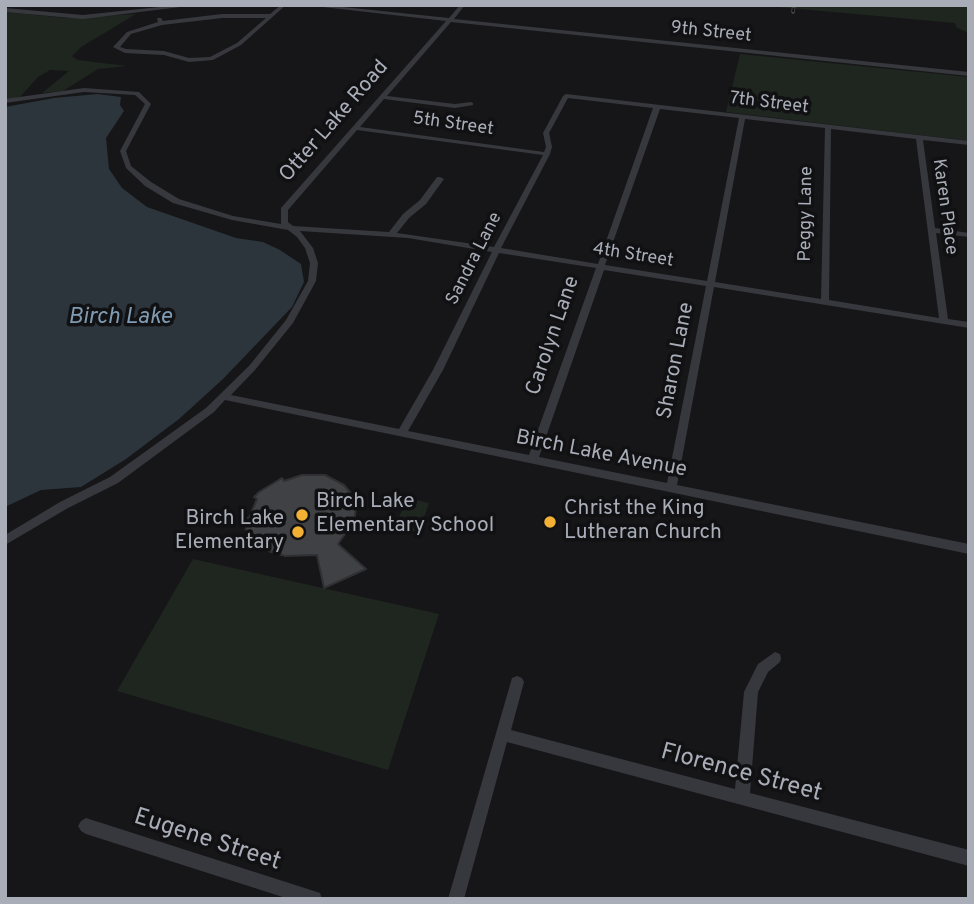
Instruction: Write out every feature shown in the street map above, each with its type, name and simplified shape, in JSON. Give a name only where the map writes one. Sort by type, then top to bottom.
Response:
[{"type":"street","points":[[5,10],[66,17],[195,5]]},
{"type":"street","points":[[271,16],[222,16],[161,23],[127,34],[116,47],[126,51],[206,60],[235,47],[284,5]]},
{"type":"street","name":"9th Street","points":[[307,5],[969,74]]},
{"type":"street","name":"Otter Lake Road","points":[[291,228],[284,223],[283,216],[287,205],[463,5]]},
{"type":"street","points":[[155,10],[161,23]]},
{"type":"street","name":"4th Street","points":[[5,101],[84,90],[125,90],[137,93],[148,104],[123,150],[130,169],[159,191],[195,208],[291,228],[392,234],[969,325]]},
{"type":"street","name":"7th Street","points":[[566,96],[969,143]]},
{"type":"street","name":"Sandra Lane","points":[[401,434],[438,370],[476,289],[547,153],[549,147],[546,134],[566,96]]},
{"type":"street","points":[[383,97],[455,106],[471,104]]},
{"type":"street","name":"Carolyn Lane","points":[[532,460],[657,107]]},
{"type":"street","name":"Sharon Lane","points":[[671,489],[742,117]]},
{"type":"street","name":"Peggy Lane","points":[[825,303],[828,127]]},
{"type":"street","name":"5th Street","points":[[355,128],[547,153]]},
{"type":"street","name":"Karen Place","points":[[919,138],[944,321]]},
{"type":"street","points":[[392,234],[406,216],[428,197],[440,178]]},
{"type":"street","points":[[5,541],[64,505],[114,480],[225,397],[290,321],[312,281],[314,263],[309,248],[291,228]]},
{"type":"street","points":[[931,230],[969,235]]},
{"type":"street","name":"Birch Lake Avenue","points":[[225,397],[969,549]]},
{"type":"street","points":[[743,797],[751,692],[763,668],[775,659]]},
{"type":"street","points":[[456,899],[517,682]]},
{"type":"street","name":"Florence Street","points":[[502,734],[969,858]]},
{"type":"street","name":"Eugene Street","points":[[86,826],[314,899]]},
{"type":"shaded area","points":[[969,5],[969,33],[957,28],[955,23],[766,6]]},
{"type":"shaded area","points":[[5,12],[66,18],[136,14],[81,47],[72,56],[78,60],[127,66],[98,69],[63,91],[42,93],[69,71],[50,70],[38,77],[20,97],[5,100]]},
{"type":"shaded area","points":[[740,54],[969,77],[969,141],[726,112]]},
{"type":"shaded area","points":[[408,498],[429,503],[419,532],[394,527]]},
{"type":"shaded area","points":[[193,559],[439,614],[388,770],[117,691]]},
{"type":"water","name":"Birch Lake","points":[[98,94],[121,97],[120,105],[124,111],[106,138],[109,169],[122,188],[147,207],[236,238],[263,242],[280,250],[301,264],[304,282],[292,307],[223,379],[179,419],[126,459],[81,487],[41,490],[5,507],[5,107],[54,98]]},
{"type":"building","name":"Birch Lake Elementary","points":[[302,475],[325,475],[344,485],[357,501],[354,521],[338,544],[366,569],[324,588],[317,555],[285,556],[268,551],[247,534],[245,526],[246,518],[249,518],[257,499],[254,497],[259,492],[282,478],[284,481]]},
{"type":"railway","points":[[793,12],[794,5]]},
{"type":"place","name":"Birch Lake Elementary School","points":[[302,515]]},
{"type":"place","name":"Christ the King Lutheran Church","points":[[550,522]]},
{"type":"place","name":"Birch Lake Elementary","points":[[298,532]]}]
